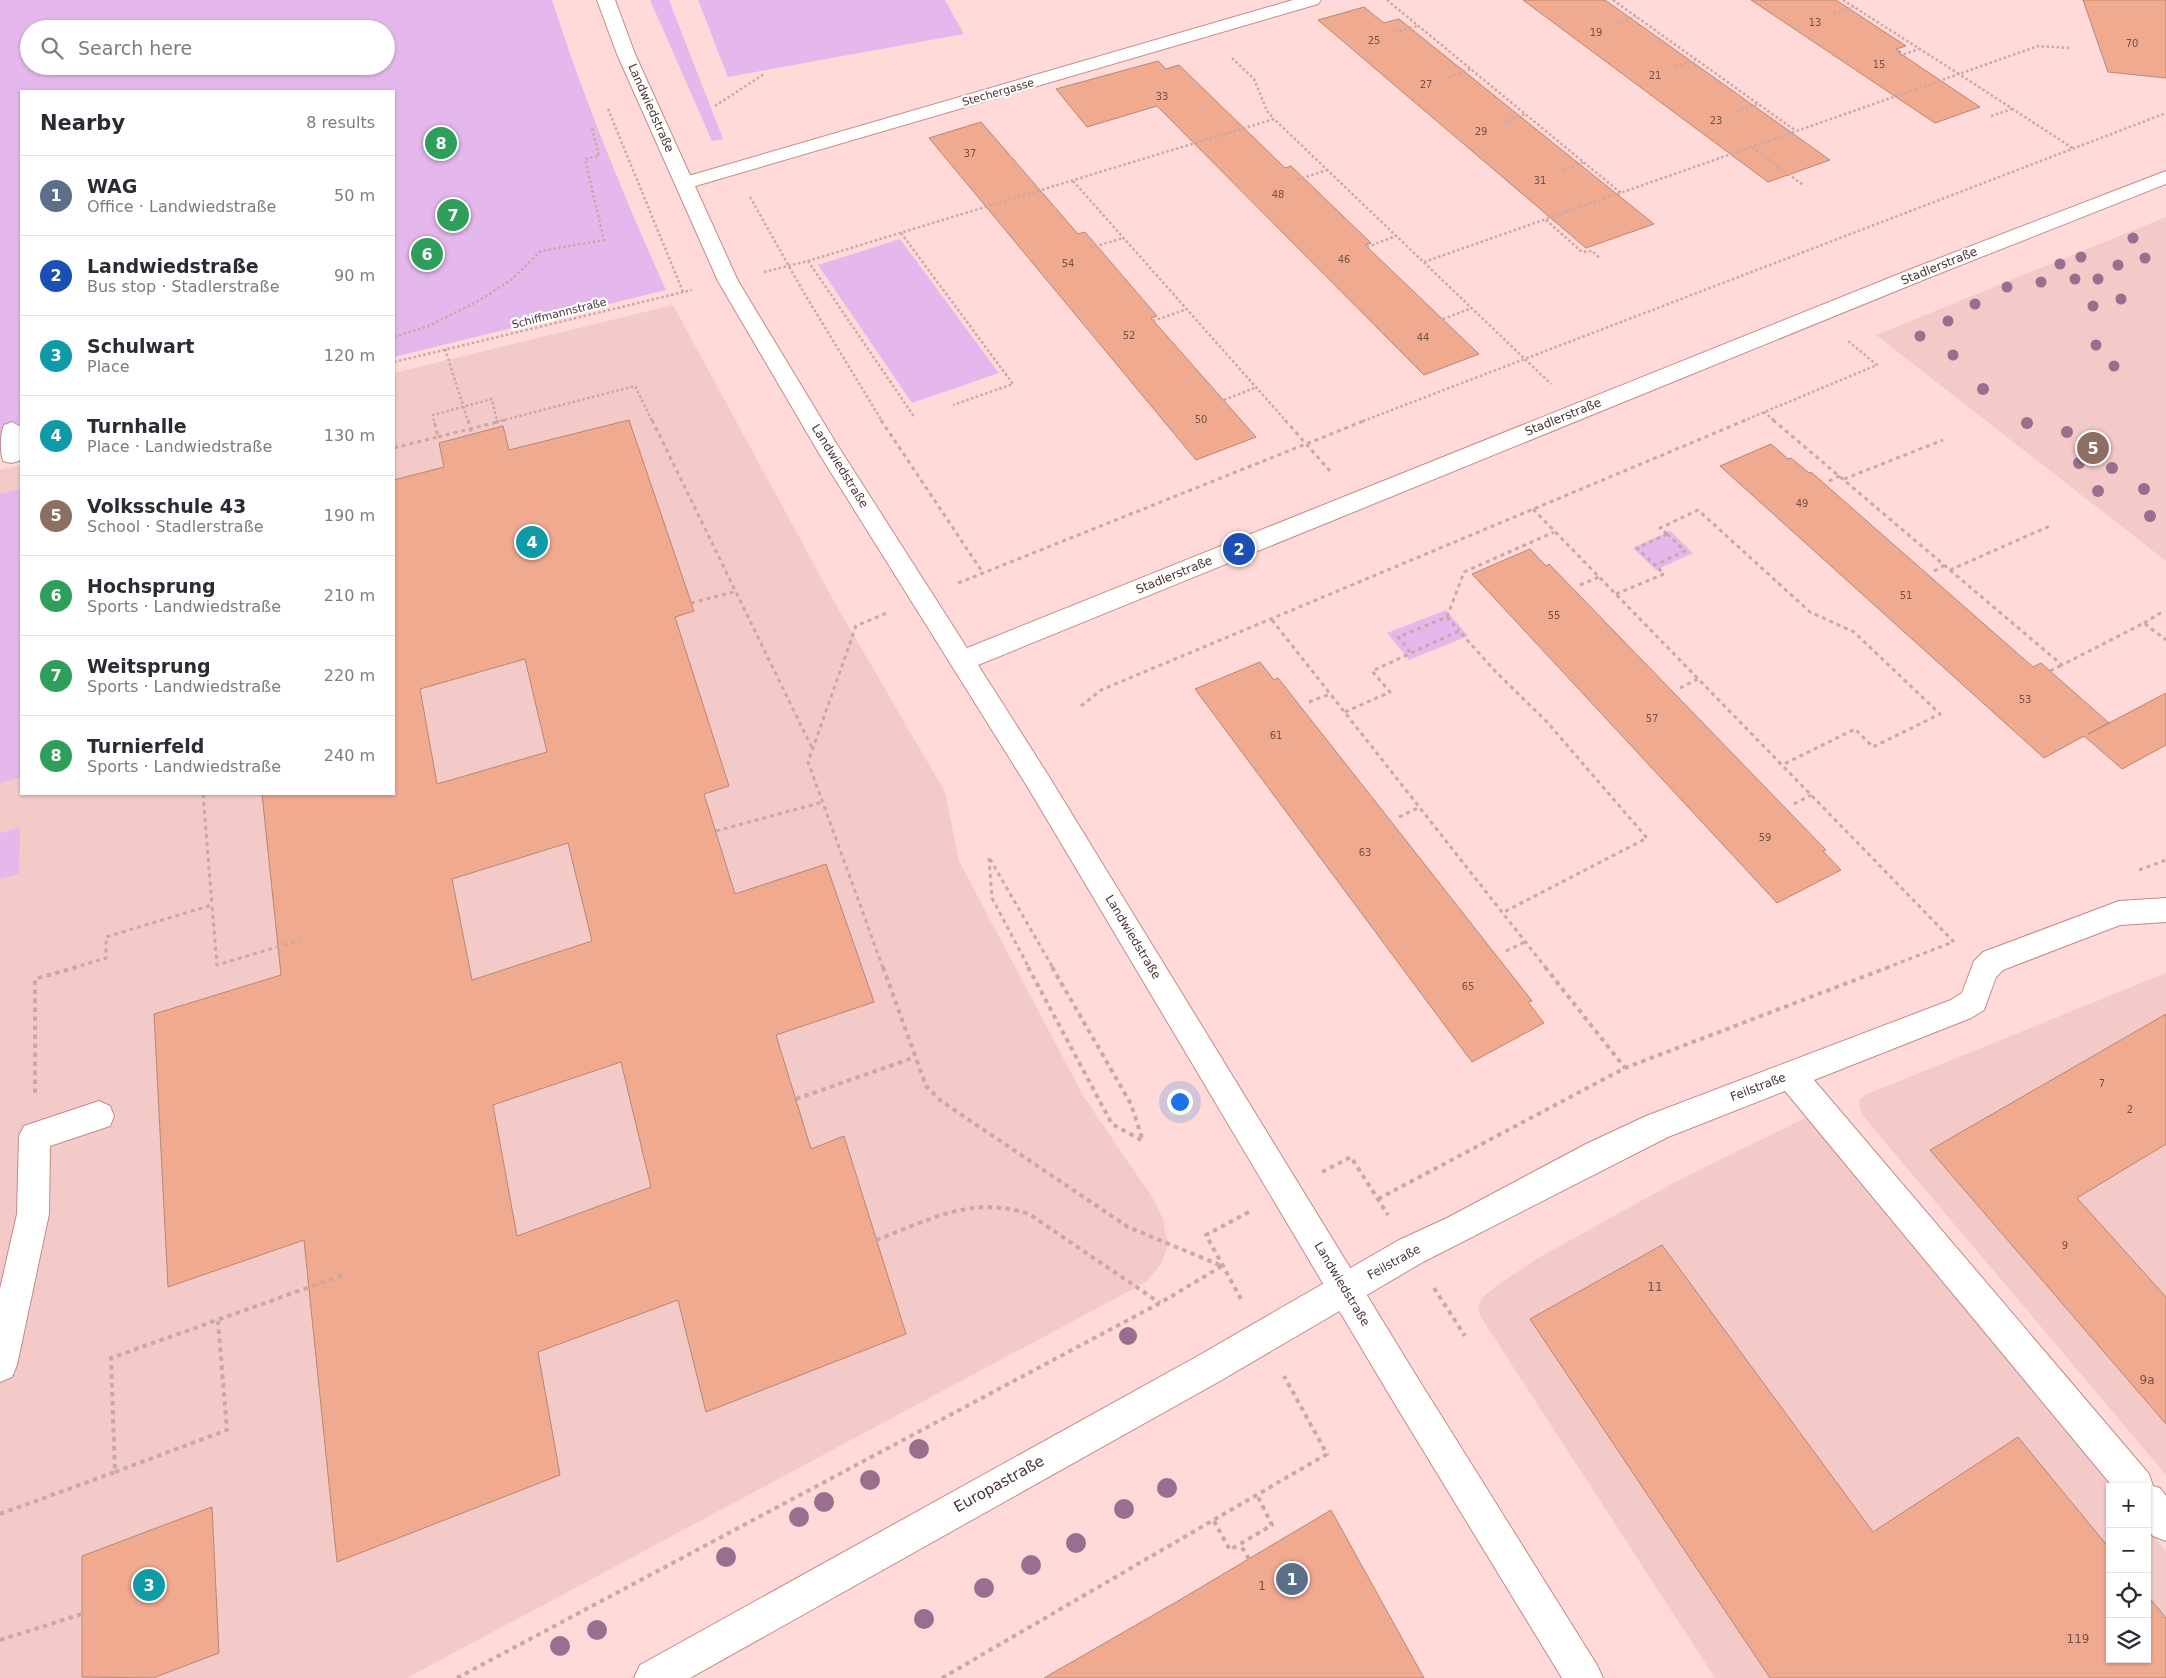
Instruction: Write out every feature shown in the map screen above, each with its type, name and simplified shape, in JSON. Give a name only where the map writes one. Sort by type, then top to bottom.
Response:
[{"type":"main road","name":"Landwiedstraße","points":[[606,0],[626,54],[728,281],[828,449],[1039,783],[1584,1678]]},
{"type":"main road","name":"Stechergasse","points":[[684,183],[1312,0]]},
{"type":"main road","name":"Stadlerstraße","points":[[962,661],[1579,411],[2166,177]]},
{"type":"main road","points":[[11,455],[12,430]]},
{"type":"main road","name":"Feilstraße","points":[[1346,1290],[1411,1251],[1458,1230],[1597,1155],[1657,1126],[1961,1009],[1974,1002],[1984,970],[1993,961],[2119,913],[2166,910]]},
{"type":"main road","points":[[1791,1075],[2133,1483]]},
{"type":"main road","points":[[0,1366],[33,1214],[35,1136],[99,1116]]},
{"type":"main road","name":"Europastraße","points":[[653,1678],[790,1604],[943,1515],[1346,1290]]},
{"type":"main road","points":[[2151,1506],[2166,1523]]},
{"type":"path","points":[[1387,0],[1622,192]]},
{"type":"path","points":[[1612,0],[1796,131]]},
{"type":"path","points":[[1843,0],[2075,149]]},
{"type":"path","points":[[1834,14],[1854,7]]},
{"type":"path","points":[[1616,24],[1636,17]]},
{"type":"path","points":[[1395,32],[1417,26]]},
{"type":"path","points":[[1424,262],[2038,46],[2069,48]]},
{"type":"path","points":[[1899,56],[1920,49]]},
{"type":"path","points":[[1228,54],[1254,79],[1267,111],[1274,119],[1579,411]]},
{"type":"path","points":[[1675,67],[1696,60]]},
{"type":"path","points":[[1448,77],[1470,69]]},
{"type":"path","points":[[714,106],[764,74]]},
{"type":"path","points":[[1736,112],[1758,104]]},
{"type":"path","points":[[608,108],[683,292]]},
{"type":"path","points":[[1991,116],[2013,109]]},
{"type":"path","points":[[1503,122],[1526,114]]},
{"type":"path","points":[[750,197],[787,267],[896,444],[982,573],[1306,442],[2166,114]]},
{"type":"path","points":[[787,267],[1274,119]]},
{"type":"path","points":[[395,337],[429,326],[480,300],[512,279],[541,251],[604,240],[585,159],[599,156],[592,128]]},
{"type":"path","points":[[1752,147],[1803,185]]},
{"type":"path","points":[[1562,170],[1584,162]]},
{"type":"path","points":[[1297,180],[1327,170]]},
{"type":"path","points":[[1073,181],[1306,442],[1356,501]]},
{"type":"path","points":[[1545,220],[1582,252],[1592,251],[1600,258]]},
{"type":"path","points":[[901,233],[1012,384],[953,405]]},
{"type":"path","points":[[1367,247],[1396,236]]},
{"type":"path","points":[[1090,248],[1123,238]]},
{"type":"path","points":[[808,261],[915,418]]},
{"type":"path","name":"Schiffmannstraße","points":[[395,362],[728,281]]},
{"type":"path","points":[[1442,320],[1472,308]]},
{"type":"path","points":[[1153,321],[1187,309]]},
{"type":"path","points":[[1081,706],[1101,690],[1877,365],[1848,341],[1854,339]]},
{"type":"path","points":[[445,349],[472,434]]},
{"type":"path","points":[[395,448],[636,386],[734,592],[812,748]]},
{"type":"path","points":[[1224,400],[1257,388]]},
{"type":"path","points":[[438,437],[433,415],[463,407],[492,400],[497,422]]},
{"type":"path","points":[[1764,412],[2062,665]]},
{"type":"path","points":[[1844,479],[1943,440]]},
{"type":"path","points":[[1828,481],[1840,476]]},
{"type":"path","points":[[1533,510],[1954,942]]},
{"type":"path","points":[[1655,565],[1685,551],[1660,528],[1698,510],[1810,612],[1854,632],[1940,714],[1874,747],[1855,729],[1782,765]]},
{"type":"path","points":[[1950,570],[2052,525]]},
{"type":"path","points":[[1410,652],[1398,638],[1447,617],[1464,572],[1555,532]]},
{"type":"path","points":[[1616,594],[1664,574],[1637,548],[1667,534]]},
{"type":"path","points":[[1934,571],[1945,565]]},
{"type":"path","points":[[1580,585],[1599,577]]},
{"type":"path","points":[[691,603],[734,592]]},
{"type":"path","points":[[2050,672],[2162,612]]},
{"type":"path","points":[[1447,617],[1496,672],[1546,722],[1647,838],[1502,913]]},
{"type":"path","points":[[870,620],[856,626],[808,762],[926,1086],[941,1101],[1128,1227],[1222,1266]]},
{"type":"path","points":[[1272,620],[1625,1068]]},
{"type":"path","points":[[2144,623],[2166,640]]},
{"type":"path","points":[[1345,712],[1390,692],[1372,671],[1410,652],[1460,631]]},
{"type":"path","points":[[1680,688],[1698,679]]},
{"type":"path","points":[[1308,702],[1330,694]]},
{"type":"path","points":[[203,795],[217,965],[300,940]]},
{"type":"path","points":[[1794,804],[1811,795]]},
{"type":"path","points":[[716,832],[822,802]]},
{"type":"path","points":[[1399,817],[1420,807]]},
{"type":"path","points":[[989,858],[1131,1104],[1143,1141],[1112,1124],[992,898],[989,858]]},
{"type":"path","points":[[2130,874],[2166,860]]},
{"type":"path","points":[[35,1136],[35,980],[106,958],[106,937],[212,904]]},
{"type":"path","points":[[1378,1199],[1625,1068],[1962,939]]},
{"type":"path","points":[[1506,951],[1525,942]]},
{"type":"path","points":[[796,1099],[916,1057]]},
{"type":"path","points":[[876,1240],[965,1210],[990,1206],[1007,1207],[1029,1214],[1160,1303]]},
{"type":"path","points":[[1206,1235],[1222,1266]]},
{"type":"path","points":[[457,1678],[1160,1303],[1222,1266]]},
{"type":"path","points":[[115,1472],[111,1358],[346,1274]]},
{"type":"path","points":[[0,1514],[227,1430],[218,1321]]},
{"type":"path","points":[[944,1678],[1327,1454]]},
{"type":"path","points":[[1214,1521],[1230,1550],[1272,1525],[1256,1496]]},
{"type":"path","points":[[1240,1544],[1249,1559]]},
{"type":"path","points":[[0,1640],[82,1614]]},
{"type":"shaded area","points":[[0,0],[552,0],[577,74],[605,146],[666,290],[395,357],[395,90],[20,90],[20,449],[0,454]]},
{"type":"shaded area","points":[[650,0],[669,0],[723,139],[712,141]]},
{"type":"shaded area","points":[[698,0],[945,0],[964,34],[728,77]]},
{"type":"shaded area","points":[[2166,217],[2166,561],[1876,335]]},
{"type":"shaded area","points":[[900,239],[999,373],[912,403],[818,265]]},
{"type":"shaded area","points":[[673,305],[835,603],[945,792],[959,861],[1084,1097],[1154,1200],[1163,1219],[1168,1245],[1161,1264],[1146,1282],[407,1678],[0,1678],[0,470],[20,465],[20,795],[395,795],[395,373]]},
{"type":"shaded area","points":[[20,489],[20,777],[0,783],[0,494]]},
{"type":"shaded area","points":[[1670,531],[1693,553],[1656,570],[1633,548]]},
{"type":"shaded area","points":[[1446,610],[1468,636],[1409,660],[1387,633]]},
{"type":"shaded area","points":[[20,827],[19,874],[0,879],[0,833]]},
{"type":"shaded area","points":[[2166,973],[2166,1475],[1863,1116],[1859,1105],[1860,1099],[1867,1094]]},
{"type":"shaded area","points":[[1809,1116],[2110,1483],[2106,1483],[2106,1663],[2151,1663],[2151,1533],[2166,1551],[2166,1678],[1715,1678],[1480,1316],[1478,1306],[1481,1299],[1496,1286],[1540,1257],[1675,1182]]},
{"type":"building","points":[[1523,0],[1605,0],[1830,160],[1768,182]]},
{"type":"building","points":[[1751,0],[1836,0],[1906,46],[1896,49],[1980,107],[1935,123]]},
{"type":"building","points":[[2083,0],[2166,0],[2166,78],[2108,72]]},
{"type":"building","points":[[1364,7],[1384,23],[1399,19],[1654,224],[1586,248],[1318,20]]},
{"type":"building","points":[[1158,61],[1166,69],[1179,65],[1285,168],[1291,166],[1371,243],[1365,245],[1479,354],[1424,375],[1157,106],[1087,127],[1056,89]]},
{"type":"building","points":[[981,122],[1078,234],[1085,232],[1157,316],[1151,318],[1256,437],[1196,460],[929,138]]},
{"type":"building","points":[[629,420],[694,611],[675,617],[729,786],[704,794],[735,894],[826,864],[874,1002],[776,1035],[811,1149],[844,1136],[906,1334],[706,1412],[678,1300],[538,1352],[560,1475],[337,1562],[304,1240],[168,1287],[154,1014],[281,975],[262,795],[395,795],[395,480],[444,467],[439,443],[503,426],[509,450]],"holes":[[[525,659],[547,752],[437,784],[420,689]],[[568,843],[592,941],[472,980],[452,879]],[[621,1062],[651,1187],[517,1236],[493,1105]]]},
{"type":"building","points":[[1771,444],[1788,459],[1791,458],[1809,473],[1811,472],[2033,667],[2041,663],[2109,723],[2166,693],[2166,745],[2122,769],[2084,736],[2044,758],[1720,466]]},
{"type":"building","points":[[1530,549],[1546,566],[1549,564],[1674,693],[1826,850],[1823,851],[1841,870],[1777,903],[1472,574]]},
{"type":"building","points":[[1260,662],[1274,680],[1278,678],[1393,824],[1532,1001],[1528,1002],[1544,1023],[1472,1062],[1195,689]]},
{"type":"building","points":[[2166,1014],[2166,1144],[2077,1198],[2166,1297],[2166,1424],[1930,1150]]},
{"type":"building","points":[[1662,1245],[1873,1532],[2018,1437],[2106,1544],[2106,1663],[2151,1663],[2151,1600],[2166,1618],[2166,1678],[1770,1678],[1530,1319]]},
{"type":"building","points":[[212,1507],[219,1653],[153,1678],[82,1677],[82,1556]]},
{"type":"building","points":[[1331,1510],[1424,1678],[1044,1678],[1183,1598]]},
{"type":"place","name":"Turnierfeld","points":[[441,143]]},
{"type":"place","name":"Weitsprung","points":[[453,215]]},
{"type":"place","name":"Hochsprung","points":[[427,254]]},
{"type":"place","name":"Volksschule 43","points":[[2093,448]]},
{"type":"place","name":"Turnhalle","points":[[532,542]]},
{"type":"place","name":"Landwiedstraße","points":[[1239,549]]},
{"type":"place","name":"WAG","points":[[1292,1579]]},
{"type":"place","name":"Schulwart","points":[[149,1585]]}]
